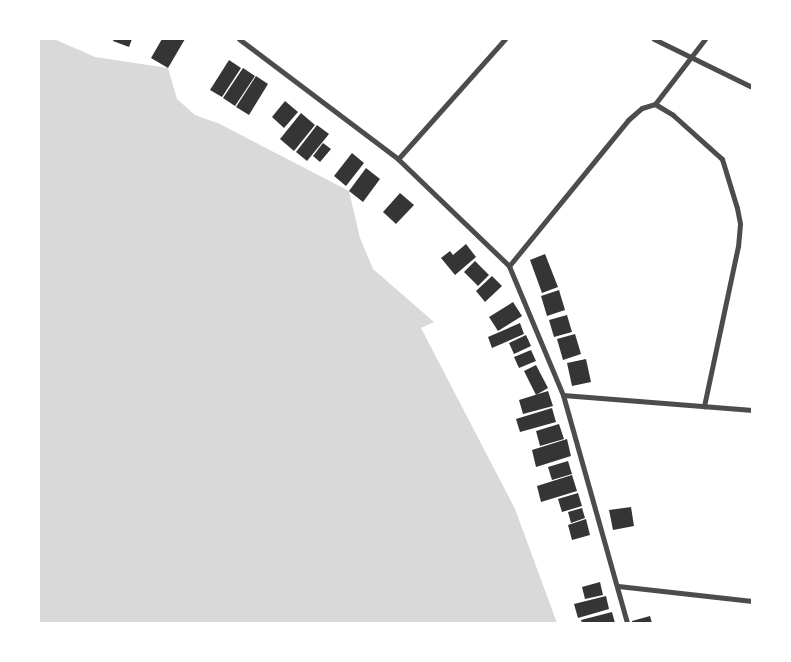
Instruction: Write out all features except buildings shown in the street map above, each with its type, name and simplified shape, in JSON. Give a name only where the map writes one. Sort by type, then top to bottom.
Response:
[{"type":"street","points":[[239,39],[398,159],[509,266],[563,395],[627,623]]},
{"type":"street","points":[[398,159],[505,39]]},
{"type":"street","points":[[654,39],[752,87]]},
{"type":"street","points":[[509,266],[628,120],[642,108],[655,104],[690,56],[705,39]]},
{"type":"street","points":[[655,104],[674,115],[722,159],[740,224],[738,246],[704,406]]},
{"type":"street","points":[[563,395],[752,410]]},
{"type":"street","points":[[618,586],[752,601]]},
{"type":"shaded area","points":[[39,39],[54,39],[95,57],[168,68],[177,99],[195,115],[220,124],[349,191],[360,238],[373,269],[434,322],[421,328],[515,509],[557,623],[39,623]]}]
